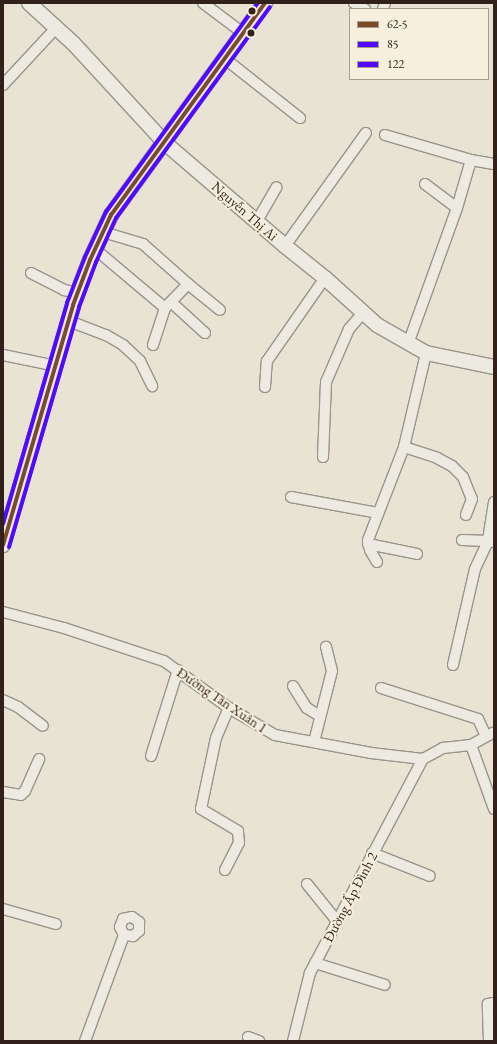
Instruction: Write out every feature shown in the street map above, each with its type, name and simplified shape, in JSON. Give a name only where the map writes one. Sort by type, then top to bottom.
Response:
[{"type":"street","name":"Nguyễn Thị Ai","points":[[29,3],[73,43],[165,143],[285,246],[325,278],[377,325],[426,353],[494,367]]},
{"type":"street","points":[[203,3],[243,33]]},
{"type":"street","points":[[3,545],[78,293],[111,215],[165,143],[264,3]]},
{"type":"street","points":[[354,3],[363,8]]},
{"type":"street","points":[[3,85],[56,28]]},
{"type":"street","points":[[224,58],[300,118]]},
{"type":"street","points":[[285,246],[366,133]]},
{"type":"street","points":[[385,134],[471,160],[494,164]]},
{"type":"street","points":[[408,344],[457,208],[471,160]]},
{"type":"street","points":[[424,184],[457,208]]},
{"type":"street","points":[[256,221],[277,187]]},
{"type":"street","points":[[103,232],[143,244],[220,310]]},
{"type":"street","points":[[96,248],[205,333]]},
{"type":"street","points":[[31,273],[64,290],[78,293]]},
{"type":"street","points":[[265,387],[267,361],[325,278]]},
{"type":"street","points":[[153,345],[168,304],[188,284]]},
{"type":"street","points":[[323,457],[326,382],[348,329],[362,313]]},
{"type":"street","points":[[69,321],[106,335],[123,345],[140,360],[152,386]]},
{"type":"street","points":[[377,562],[368,544],[368,540],[404,447],[426,353]]},
{"type":"street","points":[[3,356],[56,366]]},
{"type":"street","points":[[404,447],[437,458],[452,466],[463,477],[472,499],[466,515]]},
{"type":"street","points":[[291,497],[378,513]]},
{"type":"street","points":[[453,665],[475,569],[491,542],[494,502]]},
{"type":"street","points":[[462,540],[491,542]]},
{"type":"street","points":[[368,544],[417,554]]},
{"type":"street","name":"Đường Tân Xuân 1","points":[[3,612],[119,645],[164,661],[229,708],[275,735],[371,753],[423,759]]},
{"type":"street","points":[[314,742],[332,671],[326,647]]},
{"type":"street","points":[[151,756],[178,670]]},
{"type":"street","points":[[293,686],[307,708],[320,716]]},
{"type":"street","points":[[381,688],[478,718],[490,734],[471,744],[443,748],[423,759]]},
{"type":"street","points":[[3,700],[18,707],[43,726]]},
{"type":"street","points":[[225,870],[239,843],[238,831],[201,809],[216,738],[229,708]]},
{"type":"street","points":[[471,744],[494,809]]},
{"type":"street","points":[[3,792],[21,795],[25,791],[39,759]]},
{"type":"street","name":"Đường Ấp Đình 2","points":[[293,1041],[310,973],[372,853],[423,759]]},
{"type":"street","points":[[372,853],[430,876]]},
{"type":"street","points":[[307,884],[337,921]]},
{"type":"street","points":[[3,908],[56,924]]},
{"type":"street","points":[[85,1041],[124,935]]},
{"type":"street","points":[[315,963],[385,985]]},
{"type":"street","points":[[489,1041],[488,1004],[494,1003]]},
{"type":"street","points":[[248,1037],[259,1041]]},
{"type":"transit line","name":"122","points":[[3,524],[67,303],[85,257],[106,212],[258,3]]},
{"type":"transit line","name":"62-5","points":[[3,545],[73,305],[90,260],[111,215],[265,3]]},
{"type":"transit line","name":"85","points":[[9,547],[79,307],[96,262],[116,218],[270,7]]}]
